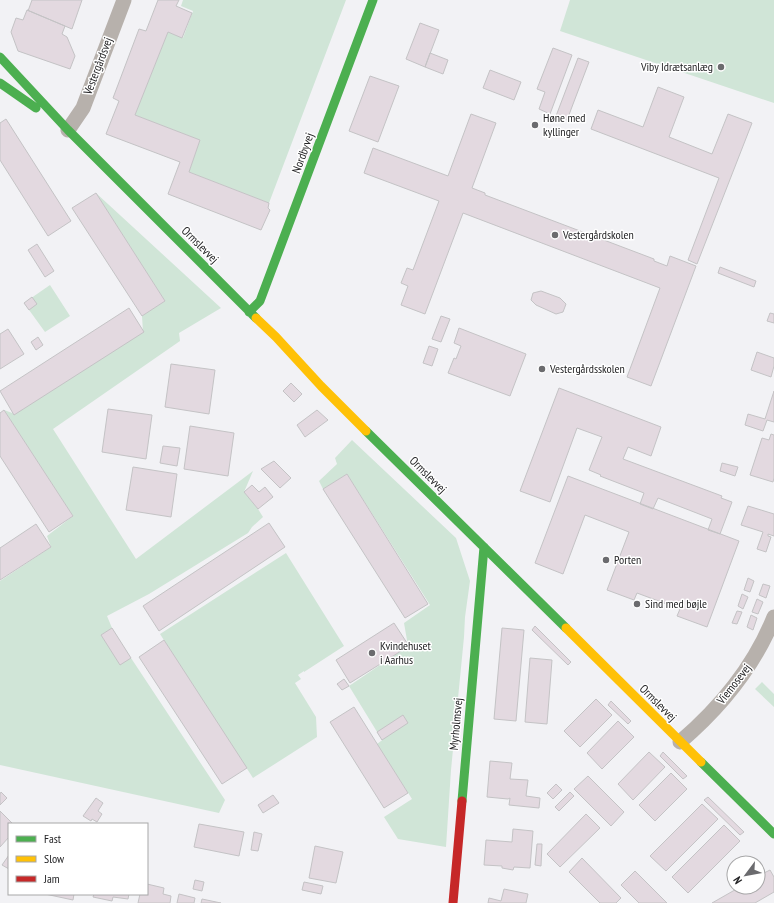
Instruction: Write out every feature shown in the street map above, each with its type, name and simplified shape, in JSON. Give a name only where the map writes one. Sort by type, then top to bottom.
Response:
[{"type":"street","name":"Vestergårdsvej","points":[[68,130],[83,108],[124,0]]},
{"type":"street","name":"Nordbyvej","points":[[249,312],[260,301],[373,0]]},
{"type":"street","name":"Ormslevvej","points":[[0,57],[68,130],[249,312],[273,334],[321,386],[774,834]]},
{"type":"street","name":"Ormslevvej","points":[[0,83],[68,130]]},
{"type":"street","name":"Myrholmsvej","points":[[453,903],[484,547]]},
{"type":"street","name":"Viemosevej","points":[[680,742],[702,723],[737,683],[768,633],[774,617]]},
{"type":"green space","points":[[183,0],[346,0],[269,203],[189,172],[200,140],[135,115],[168,32],[183,38],[193,11],[181,6]]},
{"type":"green space","name":"Viby Idrætsanlæg","points":[[570,0],[774,0],[774,103],[560,31]]},
{"type":"green space","points":[[96,193],[221,308],[179,333],[180,341],[53,429],[136,559],[253,471],[244,492],[263,517],[248,533],[149,594],[107,616],[112,628],[101,635],[120,664],[131,658],[225,800],[219,813],[0,765],[0,581],[51,547],[47,536],[73,516],[4,410],[15,414],[143,332],[142,316],[165,301]]},
{"type":"green space","points":[[50,285],[70,316],[45,332],[24,303]]},
{"type":"green space","points":[[352,440],[456,538],[470,581],[465,617],[451,770],[446,847],[398,839],[384,817],[412,799],[377,744],[385,738],[382,740],[349,686],[408,646],[404,623],[430,605],[347,474],[323,489],[319,481],[337,464],[335,458]]},
{"type":"green space","points":[[286,553],[344,646],[298,675],[301,679],[295,683],[316,717],[317,737],[253,778],[160,634]]},
{"type":"green space","points":[[762,682],[774,694],[774,707],[755,689]]},
{"type":"building","points":[[32,0],[82,0],[72,29],[28,10]]},
{"type":"building","points":[[158,0],[179,0],[176,6],[192,13],[182,38],[168,32],[135,115],[200,140],[189,172],[269,203],[268,208],[270,210],[261,230],[168,194],[180,162],[106,134],[119,101],[113,98],[139,29],[146,31]]},
{"type":"building","points":[[27,10],[65,26],[62,34],[67,37],[75,56],[70,69],[18,51],[11,32],[16,18],[23,20]]},
{"type":"building","points":[[420,23],[439,30],[425,67],[406,59]]},
{"type":"building","points":[[553,48],[572,55],[550,114],[539,109],[545,92],[537,89]]},
{"type":"building","points":[[430,53],[448,60],[443,74],[425,67]]},
{"type":"building","points":[[578,58],[589,62],[567,120],[556,116]]},
{"type":"building","points":[[490,70],[521,82],[514,100],[483,88]]},
{"type":"building","points":[[370,76],[399,86],[378,142],[349,131]]},
{"type":"building","points":[[658,87],[684,97],[669,137],[712,154],[728,114],[752,123],[697,264],[688,260],[719,178],[591,129],[598,110],[643,127]]},
{"type":"building","name":"Vestergårdskolen","points":[[471,114],[496,123],[472,188],[485,193],[485,195],[654,259],[654,261],[667,266],[670,256],[696,266],[651,386],[627,377],[660,288],[463,213],[425,314],[401,305],[408,286],[401,283],[407,268],[413,270],[439,201],[364,173],[373,148],[448,176]]},
{"type":"building","points":[[6,119],[71,221],[48,236],[0,160],[0,123]]},
{"type":"building","points":[[96,193],[165,301],[142,316],[72,208]]},
{"type":"building","points":[[37,244],[54,271],[45,277],[28,250]]},
{"type":"building","points":[[720,267],[756,281],[754,287],[718,273]]},
{"type":"building","points":[[541,291],[560,298],[566,304],[563,312],[556,314],[536,305],[531,300],[533,293]]},
{"type":"building","points":[[32,297],[37,304],[29,310],[24,303]]},
{"type":"building","points":[[129,308],[144,332],[14,415],[0,391]]},
{"type":"building","points":[[770,313],[774,314],[774,323],[767,321]]},
{"type":"building","points":[[441,316],[450,319],[441,342],[432,339]]},
{"type":"building","points":[[459,328],[526,354],[510,396],[448,373],[461,346],[454,343]]},
{"type":"building","points":[[8,329],[24,354],[0,369],[0,334]]},
{"type":"building","points":[[38,337],[43,345],[36,350],[31,342]]},
{"type":"building","points":[[429,346],[438,349],[432,366],[423,363]]},
{"type":"building","points":[[757,352],[774,358],[774,366],[771,377],[751,370]]},
{"type":"building","points":[[171,364],[215,370],[209,414],[165,407]]},
{"type":"building","points":[[291,383],[302,394],[294,402],[283,391]]},
{"type":"building","points":[[559,388],[661,427],[651,456],[628,447],[623,459],[722,496],[721,498],[732,502],[720,534],[708,530],[712,519],[658,498],[653,509],[640,504],[644,493],[600,476],[601,475],[589,470],[602,437],[577,428],[550,502],[520,491]]},
{"type":"building","points":[[774,391],[774,422],[767,420],[763,431],[745,425],[748,414],[765,419]]},
{"type":"building","points":[[108,409],[152,415],[146,459],[102,452]]},
{"type":"building","points":[[4,410],[73,516],[49,532],[0,456],[0,413]]},
{"type":"building","points":[[317,410],[328,420],[305,437],[297,425]]},
{"type":"building","points":[[190,426],[234,433],[228,476],[184,469]]},
{"type":"building","points":[[771,434],[774,435],[773,482],[750,475],[762,438],[769,440]]},
{"type":"building","points":[[163,446],[180,448],[177,466],[160,463]]},
{"type":"building","points":[[274,461],[291,478],[280,488],[261,469]]},
{"type":"building","points":[[722,463],[738,467],[735,476],[720,471]]},
{"type":"building","points":[[133,467],[177,474],[171,517],[126,510]]},
{"type":"building","points":[[347,474],[428,604],[405,618],[323,489]]},
{"type":"building","points":[[568,476],[739,541],[707,627],[677,616],[680,609],[637,593],[634,600],[607,590],[629,532],[585,515],[563,574],[535,563]]},
{"type":"building","points":[[252,485],[259,492],[265,487],[273,497],[258,509],[244,492]]},
{"type":"building","points":[[748,506],[774,514],[774,536],[768,534],[768,536],[771,537],[766,552],[757,549],[763,532],[741,525]]},
{"type":"building","points":[[269,523],[285,547],[159,631],[143,606]]},
{"type":"building","points":[[36,524],[51,547],[0,580],[0,548]]},
{"type":"building","points":[[748,578],[754,581],[750,592],[744,590]]},
{"type":"building","points":[[763,584],[770,586],[766,598],[759,595]]},
{"type":"building","points":[[742,594],[748,597],[743,609],[738,606]]},
{"type":"building","points":[[757,599],[763,602],[758,614],[752,612]]},
{"type":"building","points":[[737,611],[742,612],[737,624],[732,623]]},
{"type":"building","points":[[751,615],[757,618],[753,630],[747,627]]},
{"type":"building","name":"Kvindehuset i Aarhus","points":[[394,623],[409,646],[350,683],[336,660]]},
{"type":"building","points":[[535,626],[571,662],[568,665],[532,630]]},
{"type":"building","points":[[112,628],[131,658],[120,665],[101,635]]},
{"type":"building","points":[[502,628],[524,630],[516,721],[494,719]]},
{"type":"building","points":[[164,640],[247,768],[222,784],[139,657]]},
{"type":"building","points":[[530,658],[552,660],[547,724],[525,722]]},
{"type":"building","points":[[344,679],[349,686],[342,690],[337,684]]},
{"type":"building","points":[[596,699],[612,715],[580,747],[564,731]]},
{"type":"building","points":[[611,701],[631,721],[628,724],[608,705]]},
{"type":"building","points":[[354,707],[408,793],[384,808],[330,722]]},
{"type":"building","points":[[403,715],[408,723],[382,740],[377,732]]},
{"type":"building","points":[[618,721],[634,737],[602,769],[587,753]]},
{"type":"building","points":[[649,752],[665,767],[633,800],[618,784]]},
{"type":"building","points":[[663,752],[687,776],[683,779],[660,756]]},
{"type":"building","points":[[490,761],[512,763],[510,779],[528,780],[526,796],[540,798],[539,808],[509,805],[510,798],[487,797]]},
{"type":"building","points":[[671,773],[687,789],[655,821],[639,805]]},
{"type":"building","points":[[588,776],[624,812],[611,826],[574,789]]},
{"type":"building","points":[[556,784],[562,790],[553,799],[547,793]]},
{"type":"building","points":[[1,792],[7,798],[0,805],[0,794]]},
{"type":"building","points":[[570,792],[574,796],[559,811],[555,807]]},
{"type":"building","points":[[273,795],[279,803],[263,813],[258,805]]},
{"type":"building","points":[[708,797],[744,832],[740,835],[704,800]]},
{"type":"building","points":[[96,798],[103,803],[98,811],[102,814],[97,822],[92,819],[91,821],[83,816]]},
{"type":"building","points":[[702,804],[718,819],[666,871],[650,856]]},
{"type":"building","points":[[0,811],[12,823],[8,823],[8,838],[0,847]]},
{"type":"building","points":[[586,814],[600,828],[560,867],[547,854]]},
{"type":"building","points":[[199,824],[244,832],[239,856],[194,847]]},
{"type":"building","points":[[724,825],[740,841],[688,893],[672,877]]},
{"type":"building","points":[[513,829],[533,831],[530,868],[514,867],[513,870],[502,868],[502,866],[484,865],[486,840],[512,842]]},
{"type":"building","points":[[254,832],[262,834],[258,851],[251,850]]},
{"type":"building","points":[[537,844],[542,844],[541,866],[535,865]]},
{"type":"building","points":[[315,846],[343,852],[336,883],[309,878]]},
{"type":"building","points":[[8,856],[8,868],[2,865]]},
{"type":"building","points":[[582,858],[621,898],[616,903],[600,903],[569,872]]},
{"type":"building","points":[[770,870],[774,877],[774,892],[755,903],[712,903],[726,895],[766,895],[766,872]]},
{"type":"building","points":[[635,871],[667,903],[639,903],[621,885]]},
{"type":"building","points":[[195,880],[204,882],[202,891],[193,889]]},
{"type":"building","points":[[304,882],[323,886],[321,894],[302,890]]},
{"type":"building","points":[[148,884],[164,888],[163,894],[171,896],[170,903],[138,903],[140,895],[148,895]]},
{"type":"building","points":[[504,889],[528,894],[526,903],[488,903],[489,898],[501,901]]},
{"type":"building","points":[[179,894],[195,898],[194,903],[177,903]]},
{"type":"building","points":[[50,895],[74,895],[73,900]]},
{"type":"building","points":[[94,895],[129,895],[128,899],[113,897],[112,901],[93,897]]},
{"type":"building","points":[[202,899],[221,903],[201,903]]},
{"type":"traffic: fast","points":[[249,312],[260,301],[373,0]]},
{"type":"traffic: fast","points":[[0,57],[68,130],[256,318]]},
{"type":"traffic: fast","points":[[0,83],[36,108]]},
{"type":"traffic: fast","points":[[366,431],[566,628]]},
{"type":"traffic: fast","points":[[462,801],[484,547]]},
{"type":"traffic: fast","points":[[701,762],[774,834]]},
{"type":"traffic: slow","points":[[256,318],[366,431]]},
{"type":"traffic: slow","points":[[566,628],[701,762]]},
{"type":"traffic: jam","points":[[453,903],[462,801]]},
{"type":"place","name":"Viby Idrætsanlæg","points":[[721,67]]},
{"type":"place","name":"Høne med kyllinger","points":[[535,125]]},
{"type":"place","name":"Vestergårdskolen","points":[[555,235]]},
{"type":"place","name":"Vestergårdsskolen","points":[[542,369]]},
{"type":"place","name":"Porten","points":[[606,560]]},
{"type":"place","name":"Sind med bøjle","points":[[637,604]]},
{"type":"place","name":"Kvindehuset i Aarhus","points":[[372,653]]}]
